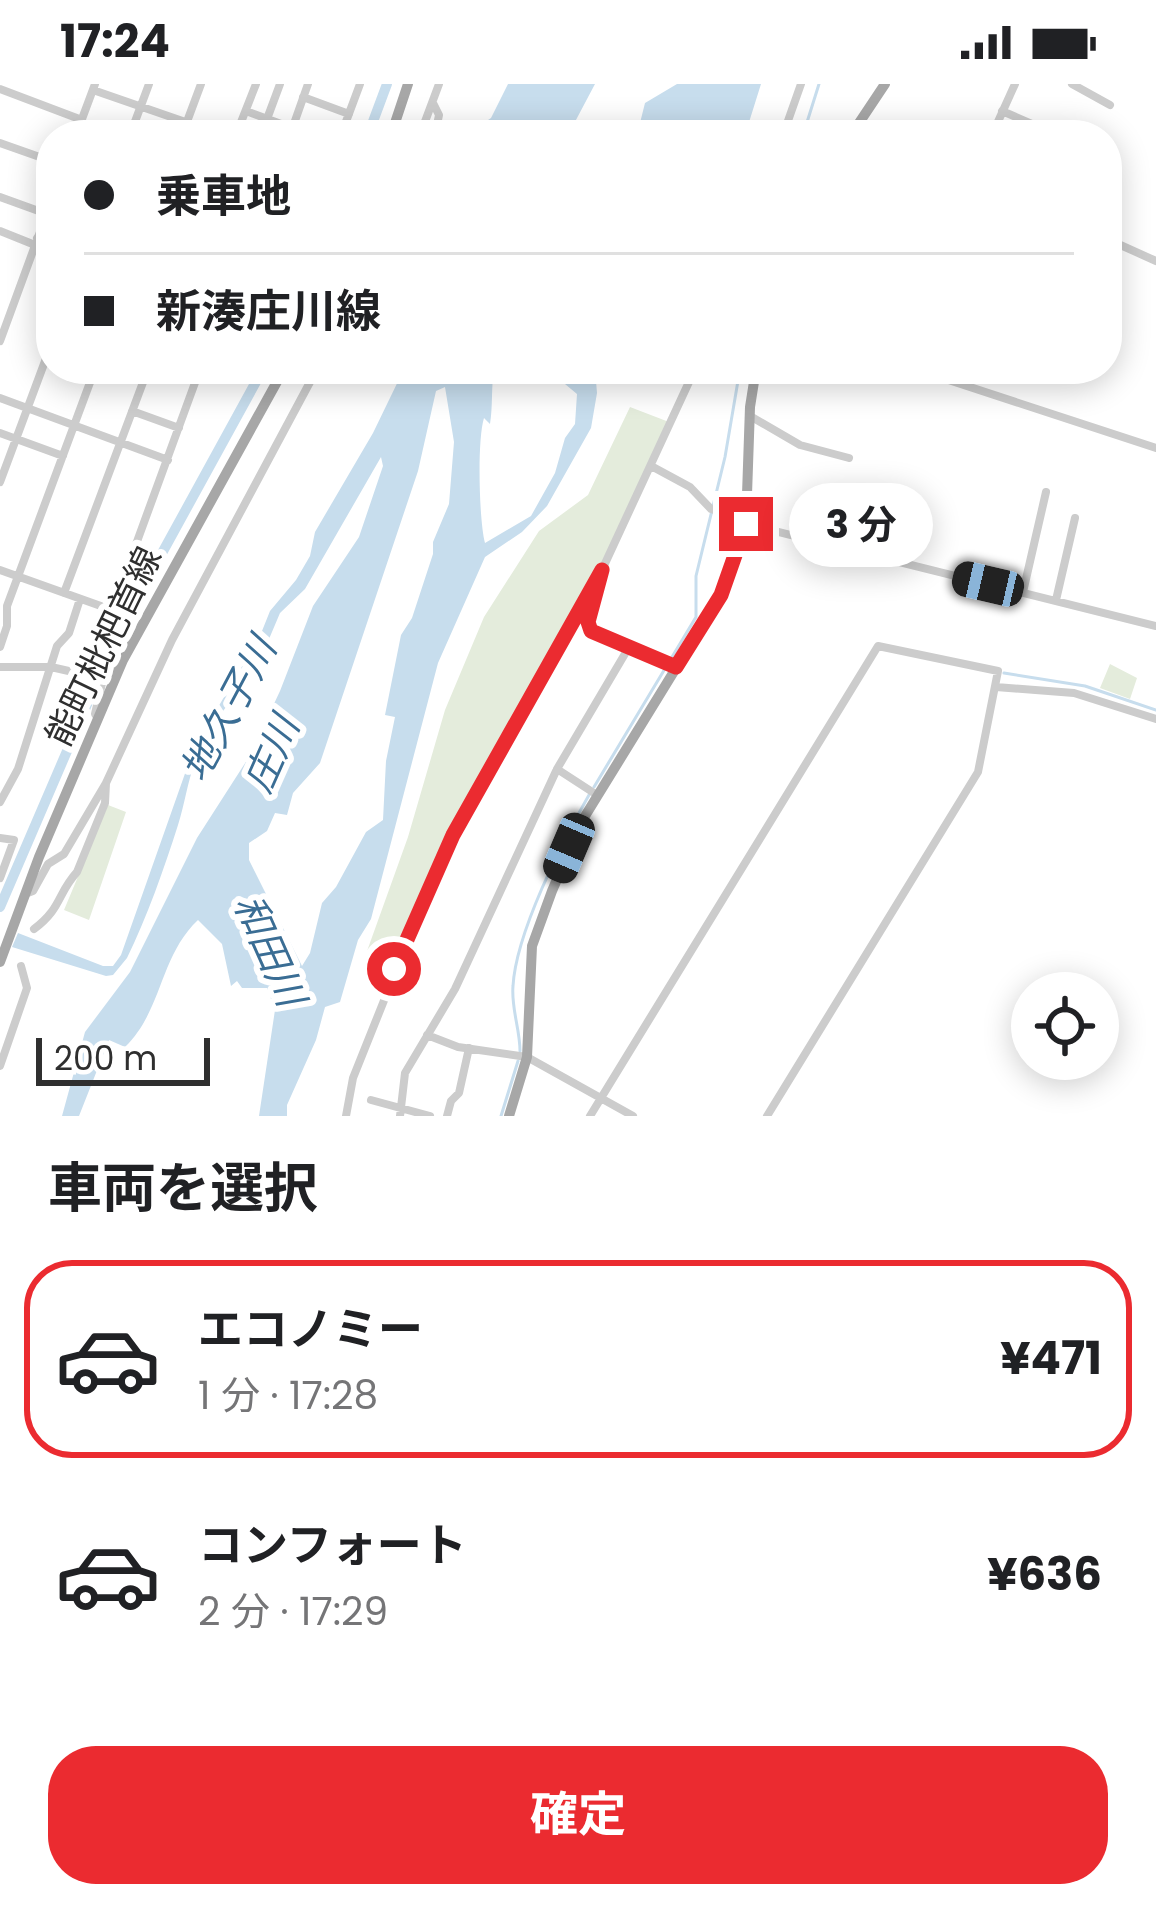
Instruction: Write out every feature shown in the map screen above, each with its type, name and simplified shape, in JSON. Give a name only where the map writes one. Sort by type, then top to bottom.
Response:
[{"type":"main road","points":[[396,120],[408,84]]},
{"type":"main road","points":[[860,120],[885,84]]},
{"type":"main road","name":"能町枇杷首線","points":[[0,961],[123,660],[276,384]]},
{"type":"main road","points":[[509,1116],[527,1057],[529,970],[536,932],[569,848],[721,595],[746,524],[754,384]]},
{"type":"street","points":[[135,120],[148,84]]},
{"type":"street","points":[[188,120],[201,84]]},
{"type":"street","points":[[242,120],[256,84]]},
{"type":"street","points":[[267,118],[280,84]]},
{"type":"street","points":[[295,120],[308,84]]},
{"type":"street","points":[[347,120],[360,84]]},
{"type":"street","points":[[426,120],[439,84]]},
{"type":"street","points":[[788,120],[801,84]]},
{"type":"street","points":[[998,120],[1015,84]]},
{"type":"street","points":[[1072,84],[1110,105]]},
{"type":"street","points":[[1,93],[82,120],[94,87],[181,120]]},
{"type":"street","points":[[303,97],[350,114]]},
{"type":"street","points":[[433,104],[438,120]]},
{"type":"street","points":[[246,111],[270,120]]},
{"type":"street","points":[[1002,111],[1023,120]]},
{"type":"street","points":[[0,144],[36,156]]},
{"type":"street","points":[[0,196],[36,210]]},
{"type":"street","points":[[0,231],[36,242],[0,340]]},
{"type":"street","points":[[1122,246],[1156,261]]},
{"type":"street","points":[[0,482],[37,384]]},
{"type":"street","points":[[0,647],[17,576],[89,384]]},
{"type":"street","points":[[64,593],[142,384]]},
{"type":"street","points":[[0,570],[112,610],[195,384]]},
{"type":"street","points":[[24,894],[33,890],[48,864],[64,854],[106,783],[172,640],[309,384]]},
{"type":"street","points":[[346,1116],[353,1078],[439,863],[602,570],[689,384]]},
{"type":"street","points":[[967,384],[1156,448]]},
{"type":"street","points":[[0,398],[168,460]]},
{"type":"street","points":[[132,411],[179,428]]},
{"type":"street","points":[[750,416],[800,445],[849,458]]},
{"type":"street","points":[[0,433],[63,456]]},
{"type":"street","points":[[653,467],[690,487],[713,510],[746,524],[1156,626]]},
{"type":"street","points":[[1022,592],[1046,492]]},
{"type":"street","points":[[1056,600],[1075,518]]},
{"type":"street","points":[[602,570],[588,622],[591,631],[676,667]]},
{"type":"street","points":[[0,802],[18,770],[51,667],[80,599]]},
{"type":"street","points":[[590,1116],[878,646],[998,671],[978,772],[767,1116]]},
{"type":"street","points":[[401,1111],[404,1073],[455,989],[557,769],[629,647]]},
{"type":"street","points":[[97,718],[103,680],[123,660]]},
{"type":"street","points":[[0,667],[51,667],[103,680]]},
{"type":"street","points":[[996,686],[1074,693],[1156,719]]},
{"type":"street","points":[[557,769],[597,795]]},
{"type":"street","points":[[34,929],[56,913],[77,872],[105,802],[106,783]]},
{"type":"street","points":[[0,838],[14,840],[1,874]]},
{"type":"street","points":[[0,1066],[27,988],[21,966]]},
{"type":"street","points":[[427,1035],[469,1048],[527,1057],[633,1116]]},
{"type":"street","points":[[447,1116],[459,1093],[469,1048]]},
{"type":"street","points":[[371,1100],[430,1116]]},
{"type":"green space","points":[[630,407],[669,422],[618,533],[457,822],[390,971],[362,965],[408,837],[445,710],[484,617],[539,531],[588,495]]},
{"type":"green space","points":[[1110,664],[1137,678],[1130,699],[1100,688]]},
{"type":"green space","points":[[108,805],[126,812],[89,920],[64,910]]},
{"type":"water","points":[[508,84],[595,84],[576,120],[488,120]]},
{"type":"water","points":[[677,84],[761,84],[750,120],[641,120],[645,103]]},
{"type":"water","points":[[397,384],[493,384],[490,424],[484,418],[480,444],[485,543],[531,516],[555,473],[565,438],[575,424],[577,394],[565,384],[596,384],[591,428],[547,506],[522,532],[485,557],[438,663],[371,919],[358,940],[340,1002],[325,1007],[287,1105],[287,1116],[259,1116],[275,1010],[267,988],[242,988],[237,981],[231,986],[222,944],[198,920],[175,950],[137,1032],[125,1047],[109,1040],[79,1116],[62,1116],[85,1032],[130,972],[197,838],[249,757],[313,606],[359,537],[383,466],[381,457],[305,589],[280,613],[258,665],[220,715],[217,730],[201,750],[161,876],[127,958],[113,975],[106,976],[12,947],[18,933],[113,966],[121,955],[194,748],[270,611],[310,556],[315,532]],"holes":[[[445,387],[454,442],[449,504],[412,618],[401,635],[385,715],[395,717],[386,761],[383,820],[366,832],[322,903],[310,953],[302,966],[249,860],[249,843],[267,831],[275,813],[287,815],[293,793],[320,763],[418,471],[436,391]]]},
{"type":"waterway","name":"地久子川","points":[[374,120],[387,84]]},
{"type":"waterway","points":[[808,120],[819,84]]},
{"type":"waterway","name":"地久子川","points":[[0,907],[116,637],[255,384]]},
{"type":"waterway","points":[[594,787],[696,617],[696,576],[737,384]]},
{"type":"waterway","points":[[1004,673],[1085,686],[1156,710]]},
{"type":"waterway","points":[[520,1051],[513,994],[522,940],[554,862],[589,795]]},
{"type":"waterway","points":[[501,1116],[518,1061]]},
{"type":"route","points":[[394,969],[453,835],[602,570],[588,622],[591,631],[676,667],[721,595],[746,524]]},
{"type":"water label","name":"庄川","points":[[271,754]]},
{"type":"water label","name":"和田川","points":[[270,950]]}]
